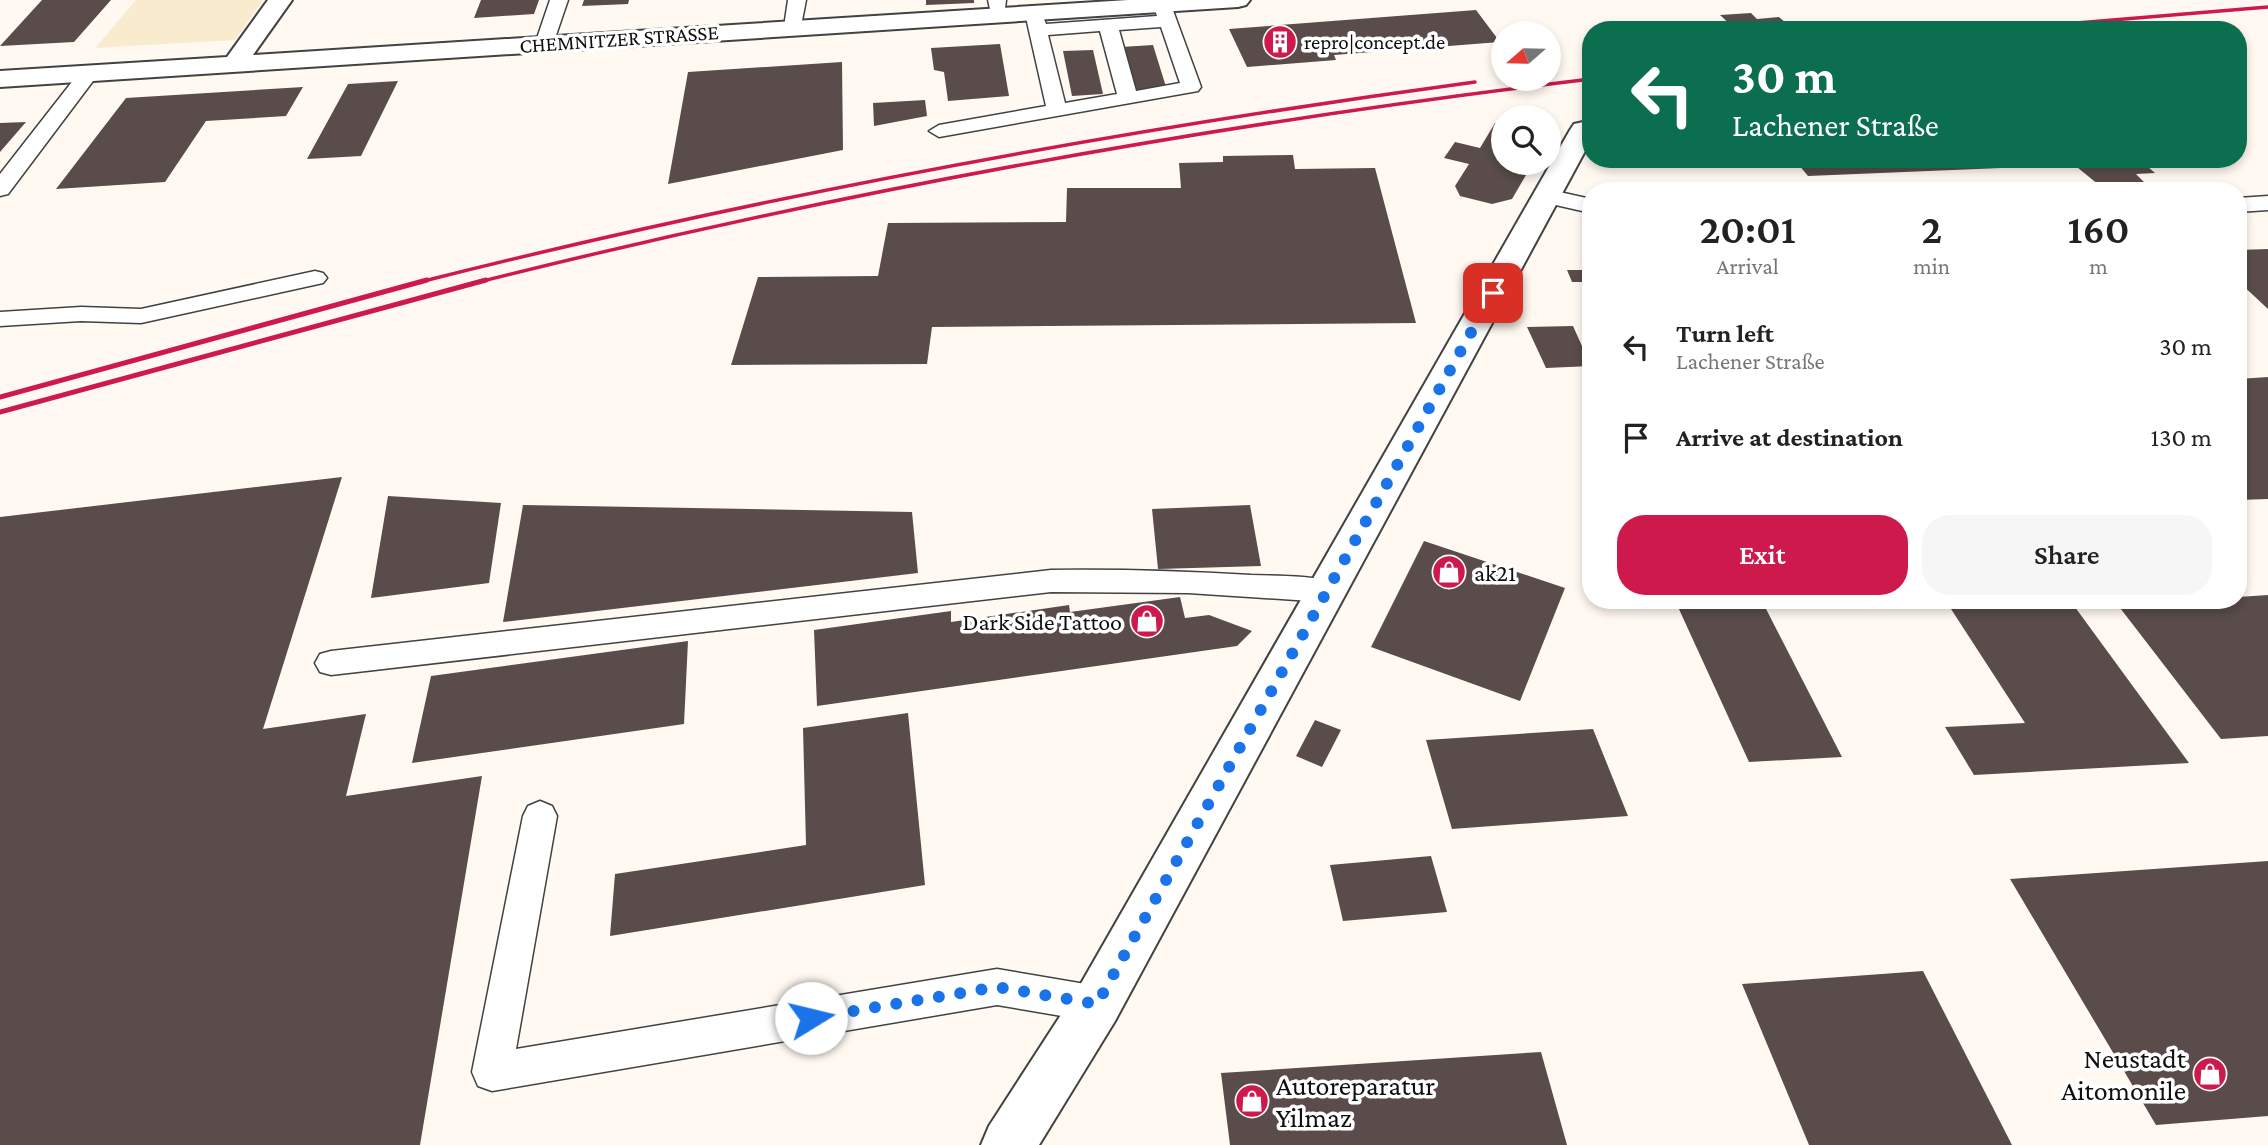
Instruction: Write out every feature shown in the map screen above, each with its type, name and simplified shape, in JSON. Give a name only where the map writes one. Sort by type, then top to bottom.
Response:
[{"type":"street","points":[[236,62],[280,0]]},
{"type":"street","name":"CHEMNITZER STRASSE","points":[[0,79],[793,27],[873,11],[998,7],[1036,21],[1165,13],[1225,0]]},
{"type":"street","points":[[1008,1145],[1097,1004],[1582,132]]},
{"type":"lane","points":[[544,44],[559,0]]},
{"type":"lane","points":[[793,27],[797,0]]},
{"type":"lane","points":[[939,131],[1057,111],[1191,87],[1165,13],[1108,25],[1036,21],[1057,111]]},
{"type":"lane","points":[[1108,25],[1128,98]]},
{"type":"lane","points":[[0,189],[89,74]]},
{"type":"lane","points":[[1546,196],[1582,204]]},
{"type":"lane","points":[[2247,205],[2268,204]]},
{"type":"lane","points":[[0,319],[81,314],[141,316],[315,278]]},
{"type":"lane","points":[[0,325],[38,317]]},
{"type":"lane","points":[[331,663],[1051,581],[1140,579],[1223,582],[1326,592]]},
{"type":"lane","points":[[540,816],[492,1072],[997,987],[1097,1004]]},
{"type":"shaded area","points":[[136,0],[263,0],[235,40],[95,48]]},
{"type":"building","points":[[42,0],[111,0],[74,42],[0,46]]},
{"type":"building","points":[[481,0],[539,0],[534,14],[474,18]]},
{"type":"building","points":[[584,0],[629,0],[628,4],[582,6]]},
{"type":"building","points":[[926,0],[974,0],[974,3],[926,5]]},
{"type":"building","points":[[1476,10],[1491,30],[1491,43],[1334,55],[1336,60],[1247,67],[1229,29]]},
{"type":"building","points":[[1751,13],[1757,19],[1779,17],[1784,21],[1726,21],[1720,15]]},
{"type":"building","points":[[1000,44],[1009,96],[948,101],[944,72],[934,70],[931,48]]},
{"type":"building","points":[[1153,45],[1167,90],[1133,92],[1121,47]]},
{"type":"building","points":[[1093,50],[1103,94],[1072,96],[1063,51]]},
{"type":"building","points":[[842,62],[843,150],[668,184],[688,72]]},
{"type":"building","points":[[398,81],[361,156],[307,159],[348,84]]},
{"type":"building","points":[[303,87],[286,116],[206,121],[165,182],[56,189],[126,98]]},
{"type":"building","points":[[925,100],[927,116],[874,126],[873,103]]},
{"type":"building","points":[[26,122],[0,152],[0,123]]},
{"type":"building","points":[[1491,130],[1491,175],[1526,175],[1512,199],[1492,204],[1460,196],[1455,186],[1469,164],[1444,158],[1455,142],[1480,148]]},
{"type":"building","points":[[1293,155],[1295,169],[1375,168],[1416,323],[932,327],[927,364],[731,365],[758,277],[878,276],[888,223],[1066,222],[1067,188],[1181,188],[1179,163],[1223,162],[1223,156]]},
{"type":"building","points":[[1801,168],[2001,168],[1808,176]]},
{"type":"building","points":[[2078,168],[2149,168],[2155,173],[2136,174],[2144,182],[2095,182]]},
{"type":"building","points":[[2268,249],[2268,309],[2247,289],[2247,250]]},
{"type":"building","points":[[1567,270],[1582,270],[1582,282],[1572,282]]},
{"type":"building","points":[[1573,326],[1582,346],[1582,366],[1546,368],[1527,327]]},
{"type":"building","points":[[2268,377],[2268,499],[2247,500],[2247,378]]},
{"type":"building","points":[[342,477],[263,729],[366,714],[346,796],[482,776],[420,1145],[0,1145],[0,517]]},
{"type":"building","points":[[388,496],[501,503],[489,583],[371,598]]},
{"type":"building","points":[[523,505],[912,512],[918,573],[503,622]]},
{"type":"building","points":[[1250,505],[1261,566],[1158,569],[1152,509]]},
{"type":"building","points":[[1424,541],[1565,588],[1520,701],[1371,647]]},
{"type":"building","points":[[2268,595],[2268,736],[2221,739],[2121,609],[2247,609],[2247,596]]},
{"type":"building","points":[[1180,597],[1185,618],[1209,615],[1252,631],[1237,646],[817,706],[814,630],[951,611],[951,622],[1069,605],[1070,612]]},
{"type":"building","points":[[1679,609],[1766,609],[1842,757],[1749,762]]},
{"type":"building","points":[[1951,609],[2076,609],[2189,763],[1974,775],[1945,727],[2025,723]]},
{"type":"building","points":[[688,641],[684,724],[412,763],[431,676]]},
{"type":"building","points":[[908,713],[925,885],[610,936],[615,874],[806,845],[803,728]]},
{"type":"building","points":[[1315,720],[1341,730],[1322,767],[1296,756]]},
{"type":"building","points":[[1593,729],[1628,816],[1452,829],[1426,740]]},
{"type":"building","points":[[1431,856],[1447,912],[1343,921],[1330,865]]},
{"type":"building","points":[[2268,861],[2268,1116],[2156,1125],[2010,879]]},
{"type":"building","points":[[1923,971],[2012,1145],[1809,1145],[1742,984]]},
{"type":"building","points":[[1541,1052],[1567,1145],[1230,1145],[1221,1073]]},
{"type":"railway","points":[[2101,21],[2268,7]]},
{"type":"railway","points":[[479,282],[754,218],[1032,163],[1311,117],[1582,80]]},
{"type":"railway","points":[[420,282],[682,220],[945,167],[1209,121],[1475,82]]},
{"type":"railway","points":[[0,397],[427,280]]},
{"type":"railway","points":[[0,412],[486,280]]},
{"type":"place","name":"repro|concept.de","points":[[1280,42]]},
{"type":"place","name":"ak21","points":[[1449,572]]},
{"type":"place","name":"Dark Side Tattoo","points":[[1147,621]]},
{"type":"place","name":"Neustadt Aitomonile","points":[[2210,1074]]},
{"type":"place","name":"Autoreparatur Yilmaz","points":[[1252,1101]]},
{"type":"route","points":[[811,1018],[997,987],[1097,1004],[1493,293]]}]
